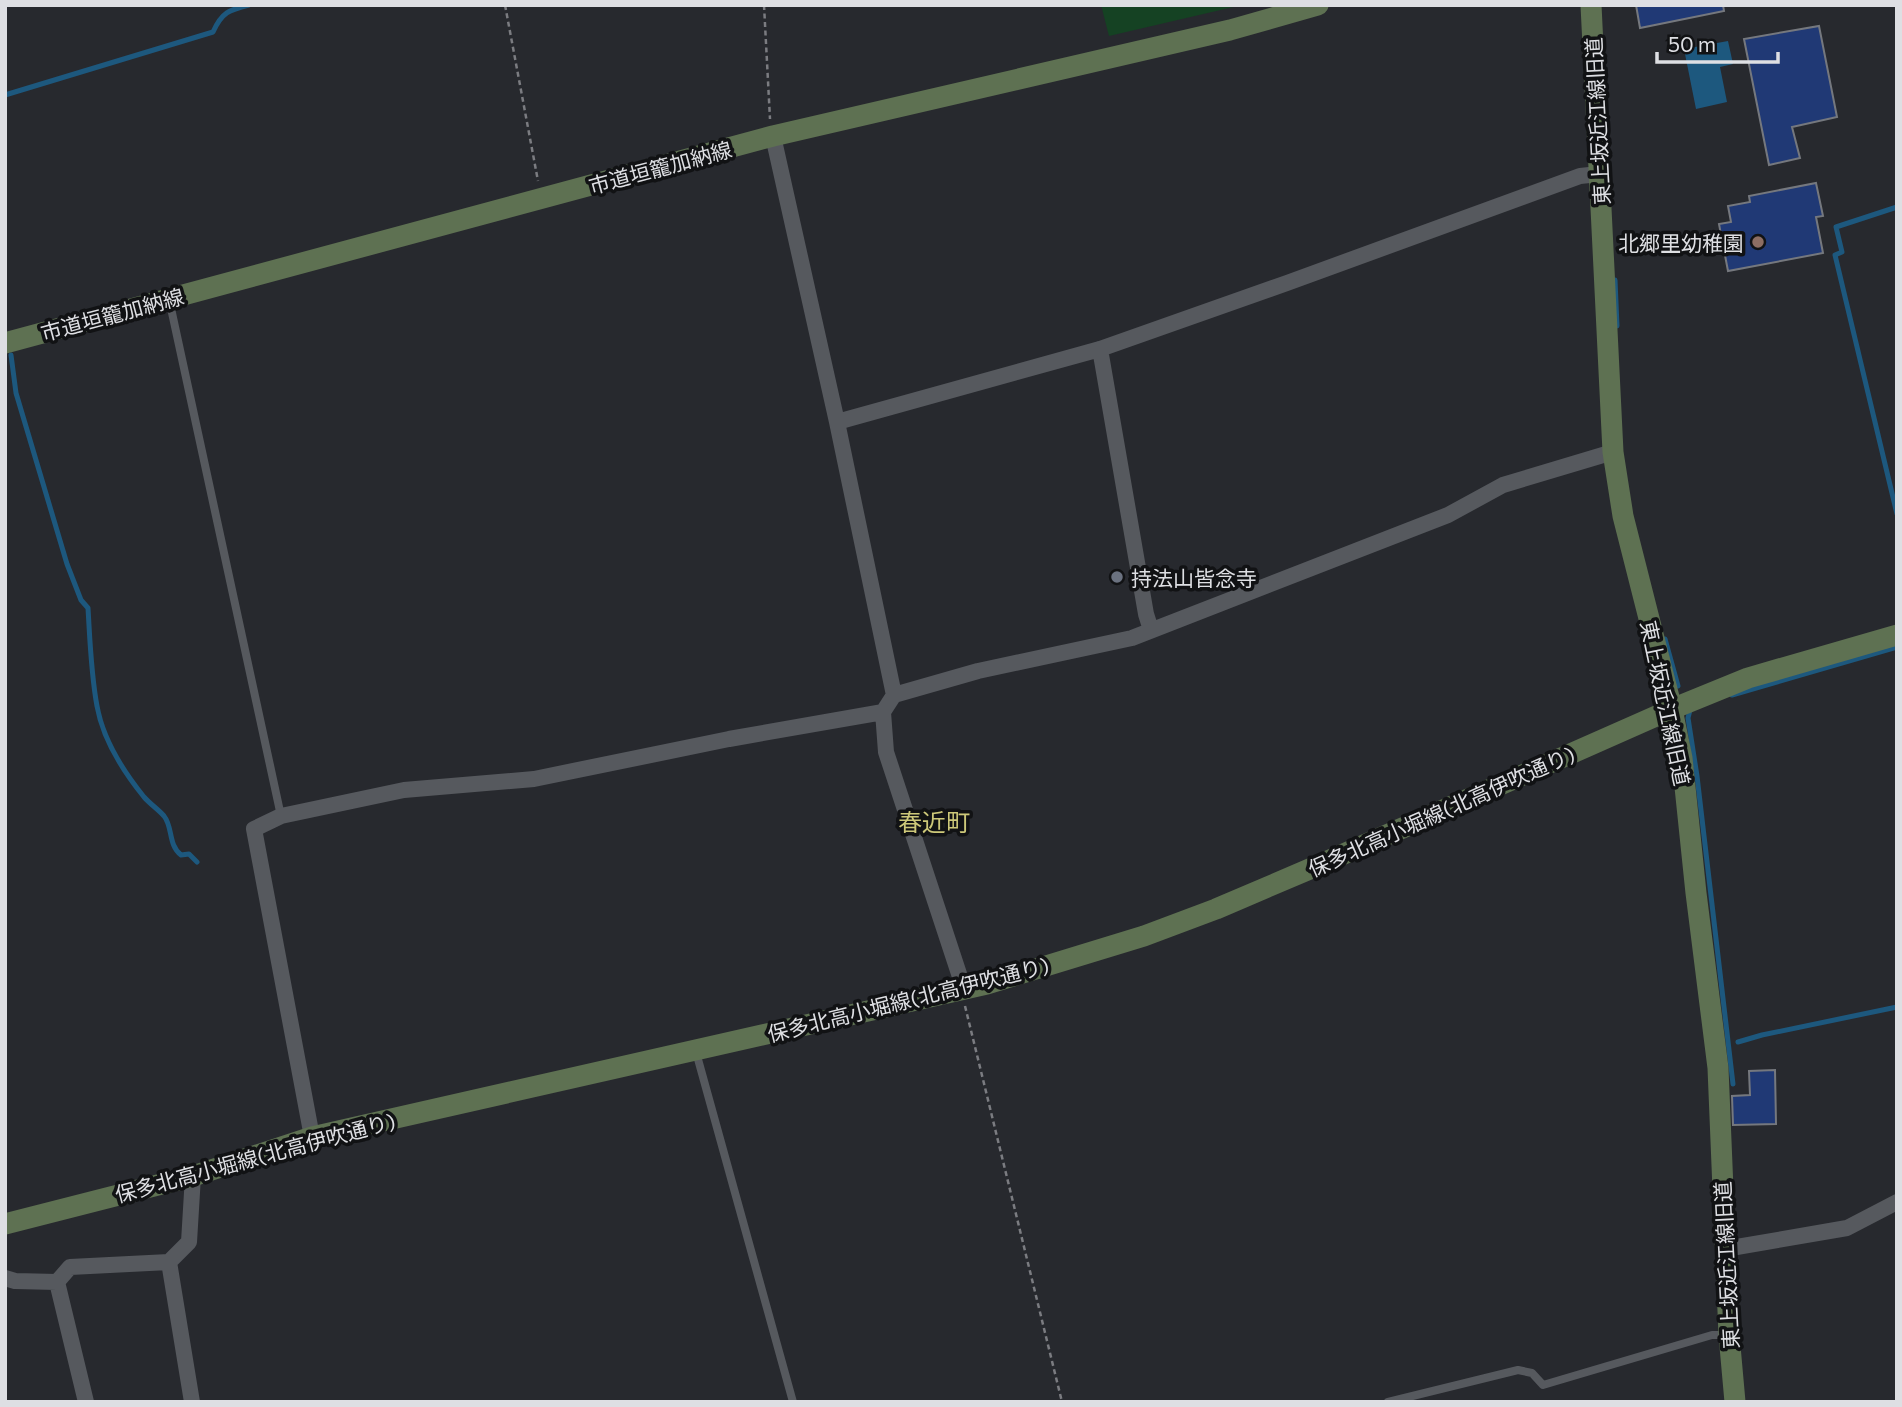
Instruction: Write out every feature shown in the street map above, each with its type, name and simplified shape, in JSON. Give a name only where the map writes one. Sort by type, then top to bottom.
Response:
[{"type":"street","name":"市道垣籠加納線","points":[[5,343],[773,136],[1230,30],[1318,5]]},
{"type":"street","name":"東上坂近江線旧道","points":[[1591,5],[1613,452],[1623,516],[1682,758],[1718,1068],[1729,1335],[1735,1402]]},
{"type":"street","points":[[773,136],[894,695]]},
{"type":"street","points":[[837,422],[1100,349],[1580,176],[1600,174]]},
{"type":"street","points":[[1100,349],[1151,630]]},
{"type":"street","points":[[964,989],[887,752],[883,712],[894,695],[978,671],[1132,638],[1448,515],[1503,485],[1613,452]]},
{"type":"street","name":"保多北高小堀線(北高伊吹通り)","points":[[5,1224],[192,1176],[312,1137],[987,984],[1144,936],[1216,909],[1748,678],[1897,635]]},
{"type":"street","points":[[312,1137],[254,829],[281,816],[404,790],[545,777],[729,739],[883,712]]},
{"type":"street","points":[[5,1278],[15,1282],[57,1282],[70,1267],[169,1262],[189,1242],[192,1176]]},
{"type":"street","points":[[1725,1248],[1847,1228],[1897,1202]]},
{"type":"street","points":[[169,1262],[192,1402]]},
{"type":"street","points":[[57,1282],[86,1402]]},
{"type":"lane","points":[[169,299],[281,816]]},
{"type":"lane","points":[[695,1049],[793,1402]]},
{"type":"lane","points":[[1388,1402],[1518,1370],[1532,1373],[1543,1385],[1712,1335],[1729,1335]]},
{"type":"path","points":[[505,5],[541,198]]},
{"type":"path","points":[[764,5],[773,136]]},
{"type":"path","points":[[964,989],[965,1009],[1062,1402]]},
{"type":"green space","points":[[1101,5],[1242,5],[1109,36]]},
{"type":"water","points":[[1728,41],[1733,64],[1720,67],[1727,102],[1696,109],[1684,49]]},
{"type":"building","points":[[1636,5],[1723,5],[1724,11],[1640,28]]},
{"type":"building","points":[[1819,26],[1837,117],[1792,127],[1800,158],[1769,165],[1744,39]]},
{"type":"building","points":[[1816,183],[1823,216],[1816,217],[1823,253],[1728,271],[1719,224],[1731,222],[1728,206],[1750,202],[1749,196]]},
{"type":"building","points":[[1775,1070],[1776,1124],[1733,1125],[1732,1096],[1750,1095],[1749,1071]]},
{"type":"waterway","points":[[5,95],[213,32],[227,13],[249,5]]},
{"type":"waterway","points":[[1897,207],[1836,227],[1842,252],[1835,255],[1897,514]]},
{"type":"waterway","points":[[1615,280],[1617,326]]},
{"type":"waterway","points":[[11,355],[16,393],[67,564],[81,600],[88,608],[93,682],[104,731],[129,777],[167,820],[177,851],[181,855],[189,854],[197,862]]},
{"type":"waterway","points":[[1665,639],[1678,686]]},
{"type":"waterway","points":[[1732,695],[1897,647]]},
{"type":"waterway","points":[[1690,710],[1688,718],[1733,1084]]},
{"type":"waterway","points":[[1738,1042],[1897,1007]]},
{"type":"place","name":"北郷里幼稚園","points":[[1758,242]]},
{"type":"place","name":"持法山皆念寺","points":[[1117,577]]},
{"type":"district","name":"春近町","points":[[934,821]]}]
